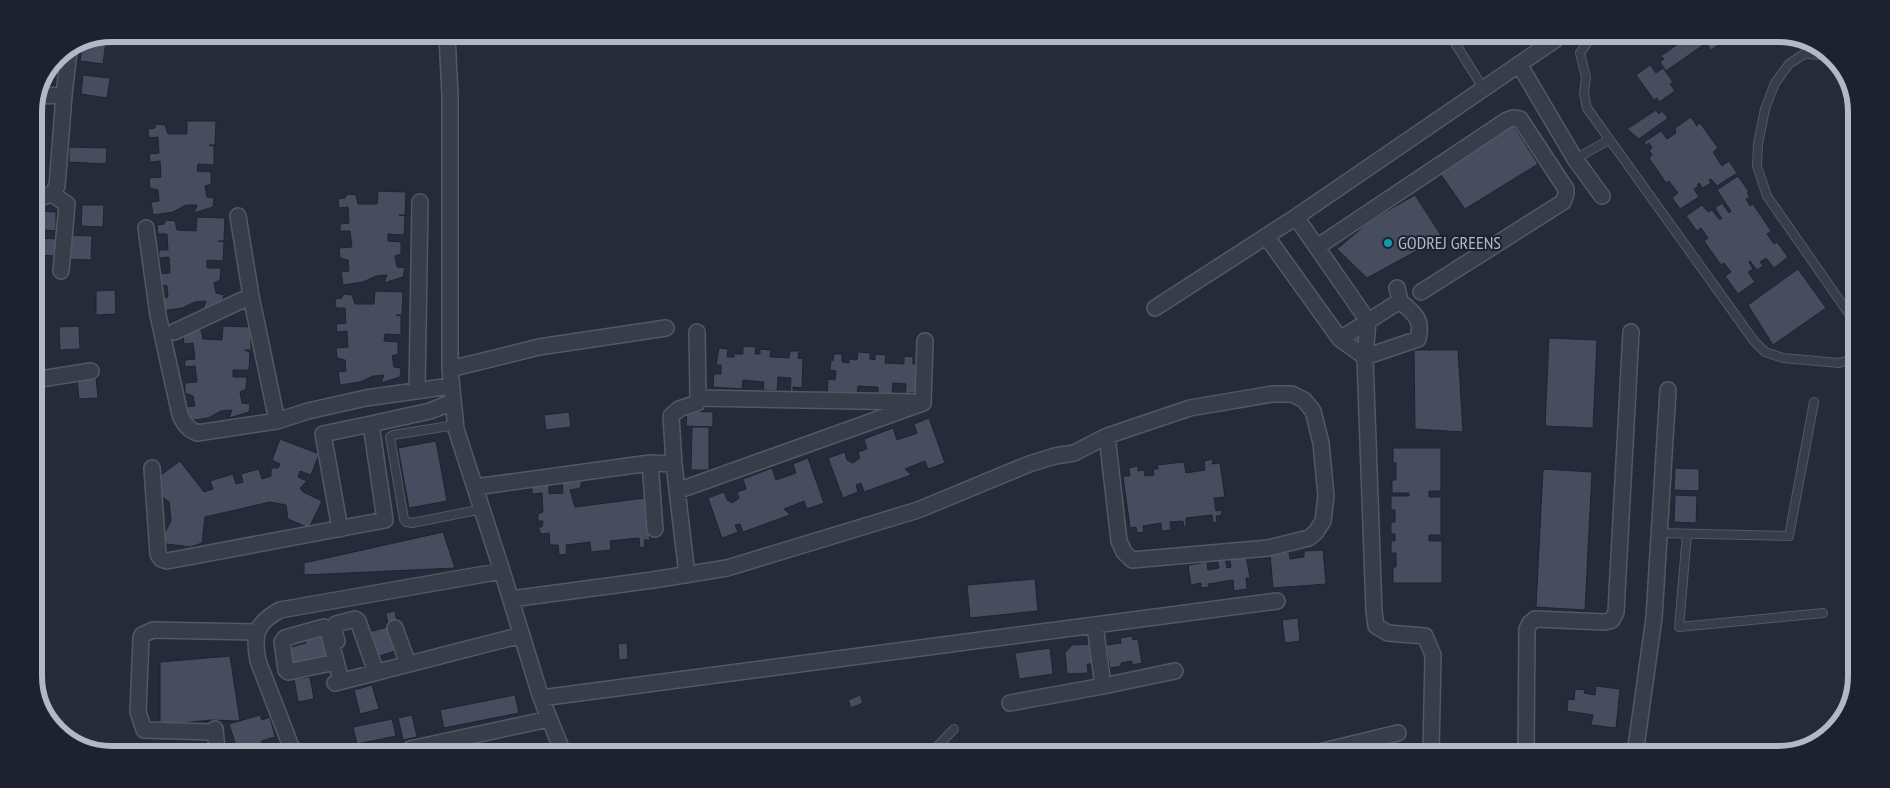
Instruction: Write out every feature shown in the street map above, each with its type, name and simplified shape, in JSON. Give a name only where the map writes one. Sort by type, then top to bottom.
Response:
[{"type":"street","points":[[447,43],[450,96],[450,369],[455,424],[541,698],[560,746]]},
{"type":"street","points":[[1155,308],[1296,216],[1550,43]]},
{"type":"street","points":[[43,197],[52,194],[58,186],[64,95],[69,58]]},
{"type":"street","points":[[1519,64],[1575,159],[1602,196]]},
{"type":"street","points":[[45,96],[64,95]]},
{"type":"street","points":[[1316,247],[1507,120],[1513,118],[1520,119],[1566,189],[1562,202],[1421,292]]},
{"type":"street","points":[[52,194],[67,204],[61,271]]},
{"type":"street","points":[[417,391],[420,202]]},
{"type":"street","points":[[238,216],[251,296],[277,421]]},
{"type":"street","points":[[1296,216],[1368,321],[1365,357],[1376,626],[1388,633],[1425,636],[1430,646],[1433,655],[1431,746]]},
{"type":"street","points":[[146,228],[158,315],[180,415],[184,424],[197,433],[277,421],[308,411],[366,398],[451,386]]},
{"type":"street","points":[[1266,236],[1340,339],[1365,357]]},
{"type":"street","points":[[1340,339],[1368,321],[1399,294],[1416,316],[1421,327],[1418,339],[1365,357]]},
{"type":"street","points":[[174,332],[251,296]]},
{"type":"street","points":[[450,369],[539,347],[666,328]]},
{"type":"street","points":[[687,575],[674,464],[671,416],[679,409],[697,403],[698,332]]},
{"type":"street","points":[[1526,746],[1527,629],[1530,623],[1535,619],[1605,622],[1612,620],[1616,612],[1631,332]]},
{"type":"street","points":[[923,403],[925,341]]},
{"type":"street","points":[[43,379],[91,371]]},
{"type":"street","points":[[1636,746],[1654,618],[1668,390]]},
{"type":"street","points":[[511,599],[727,568],[918,510],[1029,464],[1055,456],[1074,453],[1108,436],[1190,408],[1272,394],[1292,394],[1304,400],[1313,410],[1319,432],[1326,496],[1323,521],[1316,532],[1309,538],[1268,548],[1132,560],[1124,552],[1119,540],[1108,436]]},
{"type":"street","points":[[698,398],[923,403]]},
{"type":"street","points":[[340,530],[323,434],[430,411],[453,402]]},
{"type":"street","points":[[677,491],[923,403]]},
{"type":"street","points":[[152,468],[158,554],[161,559],[167,561],[340,530],[385,520],[371,424]]},
{"type":"street","points":[[475,487],[650,463],[674,464]]},
{"type":"street","points":[[650,463],[655,529]]},
{"type":"street","points":[[291,746],[258,661],[255,647],[257,632],[261,623],[280,610],[502,571]]},
{"type":"street","points":[[541,698],[1276,601]]},
{"type":"street","points":[[342,681],[334,627],[336,624],[355,619],[360,623],[376,672]]},
{"type":"street","points":[[1095,625],[1103,686]]},
{"type":"street","points":[[395,628],[408,664]]},
{"type":"street","points":[[217,746],[215,728],[211,732],[144,730],[138,712],[142,635],[153,630],[257,632]]},
{"type":"street","points":[[342,681],[522,635]]},
{"type":"street","points":[[336,662],[342,681]]},
{"type":"street","points":[[1010,703],[1175,672]]},
{"type":"street","points":[[428,746],[549,719]]},
{"type":"street","points":[[1354,746],[1398,733]]},
{"type":"lane","points":[[1455,43],[1483,88]]},
{"type":"lane","points":[[1587,43],[1580,53],[1586,77],[1584,94],[1587,108],[1754,342],[1765,352],[1784,358],[1839,363],[1847,360]]},
{"type":"lane","points":[[1816,55],[1804,54],[1790,64],[1775,83],[1765,109],[1758,144],[1757,166],[1767,196],[1847,311]]},
{"type":"lane","points":[[1575,159],[1609,140]]},
{"type":"lane","points":[[1659,533],[1789,536],[1814,402]]},
{"type":"lane","points":[[455,424],[390,437],[404,519],[406,522],[412,523],[482,510]]},
{"type":"lane","points":[[1687,534],[1679,627],[1824,614]]},
{"type":"lane","points":[[938,746],[954,729]]},
{"type":"building","points":[[1679,43],[1706,43],[1666,71],[1660,62],[1664,59],[1661,56]]},
{"type":"building","points":[[1706,43],[1722,43],[1711,50]]},
{"type":"building","points":[[106,44],[103,64],[80,61],[81,50]]},
{"type":"building","points":[[1650,65],[1656,73],[1663,68],[1673,82],[1670,84],[1675,91],[1659,102],[1657,98],[1654,100],[1636,75]]},
{"type":"building","points":[[83,75],[110,78],[107,98],[81,94]]},
{"type":"building","points":[[1656,110],[1659,114],[1662,111],[1668,118],[1639,139],[1627,129]]},
{"type":"building","points":[[1691,117],[1697,126],[1700,123],[1718,148],[1713,152],[1722,166],[1729,161],[1737,173],[1717,186],[1711,179],[1709,180],[1711,183],[1703,188],[1699,183],[1697,185],[1699,186],[1694,189],[1699,197],[1680,209],[1672,198],[1678,193],[1669,181],[1666,183],[1649,158],[1652,155],[1649,150],[1652,148],[1649,143],[1646,145],[1644,142],[1661,131],[1667,139],[1676,133],[1675,128]]},
{"type":"building","points":[[187,121],[216,121],[215,145],[209,145],[214,146],[214,165],[198,164],[197,171],[211,172],[211,184],[205,186],[207,197],[214,198],[213,207],[194,213],[197,205],[186,205],[173,212],[153,215],[151,202],[159,201],[158,190],[150,188],[149,178],[161,177],[160,161],[150,162],[149,154],[159,153],[158,137],[149,138],[148,129],[155,128],[156,124],[165,125],[168,134],[187,134]]},
{"type":"building","name":"GODREJ GREENS","points":[[1512,123],[1538,164],[1465,209],[1437,169]]},
{"type":"building","points":[[69,147],[107,148],[106,164],[69,162]]},
{"type":"building","points":[[1738,176],[1749,192],[1747,193],[1750,197],[1746,199],[1750,206],[1753,204],[1771,231],[1767,234],[1774,244],[1777,242],[1788,257],[1774,268],[1766,258],[1760,262],[1763,266],[1757,270],[1750,261],[1753,269],[1748,272],[1755,282],[1738,294],[1725,276],[1731,272],[1724,263],[1721,265],[1704,241],[1708,238],[1701,228],[1697,231],[1686,216],[1702,205],[1708,212],[1712,210],[1719,219],[1722,219],[1715,208],[1722,203],[1729,213],[1731,211],[1717,190]]},
{"type":"building","points":[[378,191],[406,192],[405,215],[399,215],[405,216],[404,235],[388,234],[388,241],[401,242],[401,254],[395,256],[397,267],[405,268],[403,277],[384,283],[387,275],[376,276],[363,282],[343,285],[341,272],[349,271],[348,260],[340,258],[339,248],[352,247],[350,231],[340,231],[340,224],[349,223],[348,207],[339,208],[338,199],[345,198],[347,194],[356,195],[358,204],[377,204]]},
{"type":"building","name":"GODREJ GREENS","points":[[1415,195],[1442,237],[1367,278],[1337,249],[1370,221]]},
{"type":"building","points":[[82,205],[104,205],[103,227],[81,226]]},
{"type":"building","points":[[43,211],[56,212],[56,231],[43,230]]},
{"type":"building","points":[[197,217],[225,218],[224,241],[218,241],[224,242],[223,261],[207,260],[207,268],[221,268],[220,280],[214,283],[216,293],[224,295],[222,303],[203,309],[206,301],[195,302],[182,308],[162,311],[160,298],[168,297],[167,286],[159,284],[158,274],[170,273],[169,257],[159,258],[159,250],[168,250],[167,234],[158,234],[157,225],[164,224],[166,220],[175,221],[177,230],[196,231]]},
{"type":"building","points":[[66,235],[92,236],[91,260],[65,259]]},
{"type":"building","points":[[43,238],[59,239],[58,256],[43,255]]},
{"type":"building","points":[[1798,269],[1826,308],[1773,345],[1748,305]]},
{"type":"building","points":[[115,290],[116,314],[96,315],[96,291]]},
{"type":"building","points":[[375,291],[403,292],[402,315],[396,315],[401,316],[401,335],[385,334],[384,341],[398,342],[398,354],[392,356],[394,367],[401,368],[400,377],[381,383],[384,375],[373,376],[360,382],[340,385],[338,372],[346,371],[345,360],[337,358],[336,348],[348,347],[347,331],[337,332],[336,324],[346,323],[345,308],[336,308],[335,299],[342,298],[343,294],[352,295],[355,304],[374,304]]},
{"type":"building","points":[[79,326],[80,349],[60,350],[59,327]]},
{"type":"building","points":[[223,326],[251,327],[251,350],[244,350],[250,352],[249,370],[233,370],[233,377],[247,377],[246,389],[240,392],[242,403],[250,404],[249,412],[229,418],[232,410],[221,411],[208,418],[188,421],[186,407],[195,406],[193,396],[185,393],[185,383],[197,382],[195,366],[185,367],[185,360],[195,359],[193,343],[184,344],[183,334],[190,334],[192,329],[201,330],[203,339],[222,340]]},
{"type":"building","points":[[1549,338],[1597,340],[1593,428],[1545,426]]},
{"type":"building","points":[[743,346],[756,347],[755,354],[760,354],[760,349],[771,350],[770,357],[789,358],[790,351],[799,351],[798,358],[803,359],[802,388],[793,387],[793,394],[790,394],[791,378],[778,377],[777,391],[763,390],[764,382],[743,380],[742,389],[713,387],[714,374],[721,374],[721,365],[716,365],[719,348],[728,349],[727,357],[734,357],[734,354],[743,354]]},
{"type":"building","points":[[1414,350],[1458,350],[1463,432],[1415,429]]},
{"type":"building","points":[[858,352],[870,353],[870,359],[875,360],[875,354],[886,355],[885,363],[904,364],[904,356],[913,357],[913,364],[918,364],[916,393],[908,393],[908,400],[905,400],[906,384],[893,383],[892,396],[878,395],[878,387],[858,386],[857,395],[827,393],[828,379],[835,380],[836,371],[830,370],[834,354],[842,354],[842,362],[849,363],[849,359],[857,360]]},
{"type":"building","points":[[96,377],[98,398],[79,399],[77,378]]},
{"type":"building","points":[[687,411],[713,412],[713,427],[686,426]]},
{"type":"building","points":[[569,412],[571,427],[546,430],[544,415]]},
{"type":"building","points":[[929,418],[945,463],[928,469],[925,461],[905,469],[911,475],[864,492],[861,483],[856,485],[858,492],[843,498],[828,458],[845,452],[847,460],[853,463],[860,458],[858,452],[867,449],[864,439],[893,428],[897,440],[917,433],[914,424]]},
{"type":"building","points":[[692,427],[709,427],[709,470],[691,470]]},
{"type":"building","points":[[280,439],[319,454],[311,475],[300,471],[298,477],[307,481],[300,488],[303,492],[322,501],[309,528],[288,519],[286,505],[270,502],[205,517],[202,543],[191,547],[159,543],[171,521],[169,502],[157,493],[162,488],[157,478],[180,461],[204,492],[213,489],[210,481],[233,474],[236,484],[243,482],[241,474],[259,469],[262,479],[271,476],[271,468],[278,468],[280,464],[272,460]]},
{"type":"building","points":[[436,441],[447,501],[409,508],[398,448]]},
{"type":"building","points":[[1393,448],[1441,448],[1441,491],[1429,491],[1429,497],[1441,497],[1441,535],[1429,535],[1429,541],[1442,541],[1442,583],[1393,583],[1393,567],[1396,567],[1396,553],[1391,553],[1391,541],[1395,541],[1395,534],[1391,534],[1391,522],[1395,522],[1395,510],[1391,510],[1391,496],[1409,496],[1409,493],[1392,493],[1392,480],[1396,480],[1396,463],[1393,463]]},
{"type":"building","points":[[808,458],[824,503],[807,509],[804,501],[784,509],[790,515],[743,532],[740,524],[735,525],[738,532],[722,538],[708,498],[724,492],[727,500],[732,503],[739,498],[737,492],[746,489],[743,479],[772,468],[776,480],[796,473],[793,464]]},
{"type":"building","points":[[1213,459],[1212,464],[1220,463],[1225,497],[1214,498],[1216,511],[1221,510],[1222,515],[1216,516],[1217,522],[1213,523],[1212,515],[1186,518],[1186,527],[1184,527],[1183,521],[1170,522],[1171,530],[1162,531],[1161,523],[1143,526],[1144,532],[1137,533],[1136,527],[1130,528],[1123,476],[1130,476],[1129,468],[1138,466],[1138,471],[1144,470],[1145,476],[1154,475],[1153,469],[1158,469],[1157,465],[1184,462],[1186,473],[1205,470],[1204,461]]},
{"type":"building","points":[[1675,468],[1699,469],[1699,491],[1674,490]]},
{"type":"building","points":[[1543,469],[1592,472],[1585,610],[1536,607]]},
{"type":"building","points":[[562,477],[571,477],[572,482],[582,481],[580,488],[570,490],[575,507],[645,498],[650,540],[644,540],[645,547],[640,548],[639,538],[610,541],[611,550],[591,552],[590,542],[566,545],[567,554],[559,555],[558,545],[550,545],[549,533],[541,534],[538,527],[542,527],[543,521],[538,521],[538,514],[543,512],[542,493],[532,494],[532,485],[549,480],[549,494],[563,493]]},
{"type":"building","points":[[1675,495],[1697,496],[1696,523],[1674,522]]},
{"type":"building","points":[[443,532],[455,568],[304,575],[304,563]]},
{"type":"building","points":[[1323,550],[1326,584],[1273,588],[1270,554],[1289,552],[1290,559],[1304,557],[1304,551]]},
{"type":"building","points":[[1246,555],[1250,578],[1246,578],[1247,589],[1234,591],[1233,580],[1208,584],[1209,587],[1201,588],[1201,583],[1191,585],[1188,565],[1207,562],[1208,570],[1219,568],[1217,559],[1225,558],[1227,568],[1231,567],[1229,557]]},
{"type":"building","points":[[1035,579],[1038,611],[970,618],[967,585]]},
{"type":"building","points":[[395,611],[397,622],[388,624],[386,613]]},
{"type":"building","points":[[1298,618],[1300,641],[1285,643],[1282,620]]},
{"type":"building","points":[[388,627],[395,651],[376,657],[369,632]]},
{"type":"building","points":[[325,630],[328,641],[323,642],[327,653],[334,661],[290,666],[286,648],[306,643],[304,636]]},
{"type":"building","points":[[1132,636],[1133,640],[1138,639],[1142,663],[1132,665],[1132,661],[1110,668],[1106,645],[1121,643],[1120,638]]},
{"type":"building","points":[[627,643],[628,659],[619,660],[618,644]]},
{"type":"building","points":[[1092,644],[1093,664],[1087,664],[1088,673],[1067,674],[1065,653],[1072,645]]},
{"type":"building","points":[[1050,648],[1053,674],[1019,679],[1015,653]]},
{"type":"building","points":[[230,656],[240,721],[211,720],[160,725],[160,662]]},
{"type":"building","points":[[310,677],[314,699],[298,702],[294,679]]},
{"type":"building","points":[[372,685],[379,709],[360,714],[354,690]]},
{"type":"building","points":[[1596,686],[1620,689],[1616,728],[1591,725],[1593,715],[1567,711],[1568,699],[1574,700],[1575,689],[1585,690],[1584,693],[1595,695]]},
{"type":"building","points":[[515,695],[519,713],[444,728],[440,710]]},
{"type":"building","points":[[860,695],[863,703],[851,708],[848,700]]},
{"type":"building","points":[[260,715],[262,720],[270,717],[275,737],[261,741],[263,746],[236,746],[229,724]]},
{"type":"building","points":[[412,715],[417,737],[403,740],[398,718]]},
{"type":"building","points":[[392,719],[396,736],[357,744],[353,727]]},
{"type":"place","name":"GODREJ GREENS","points":[[1388,243]]}]
